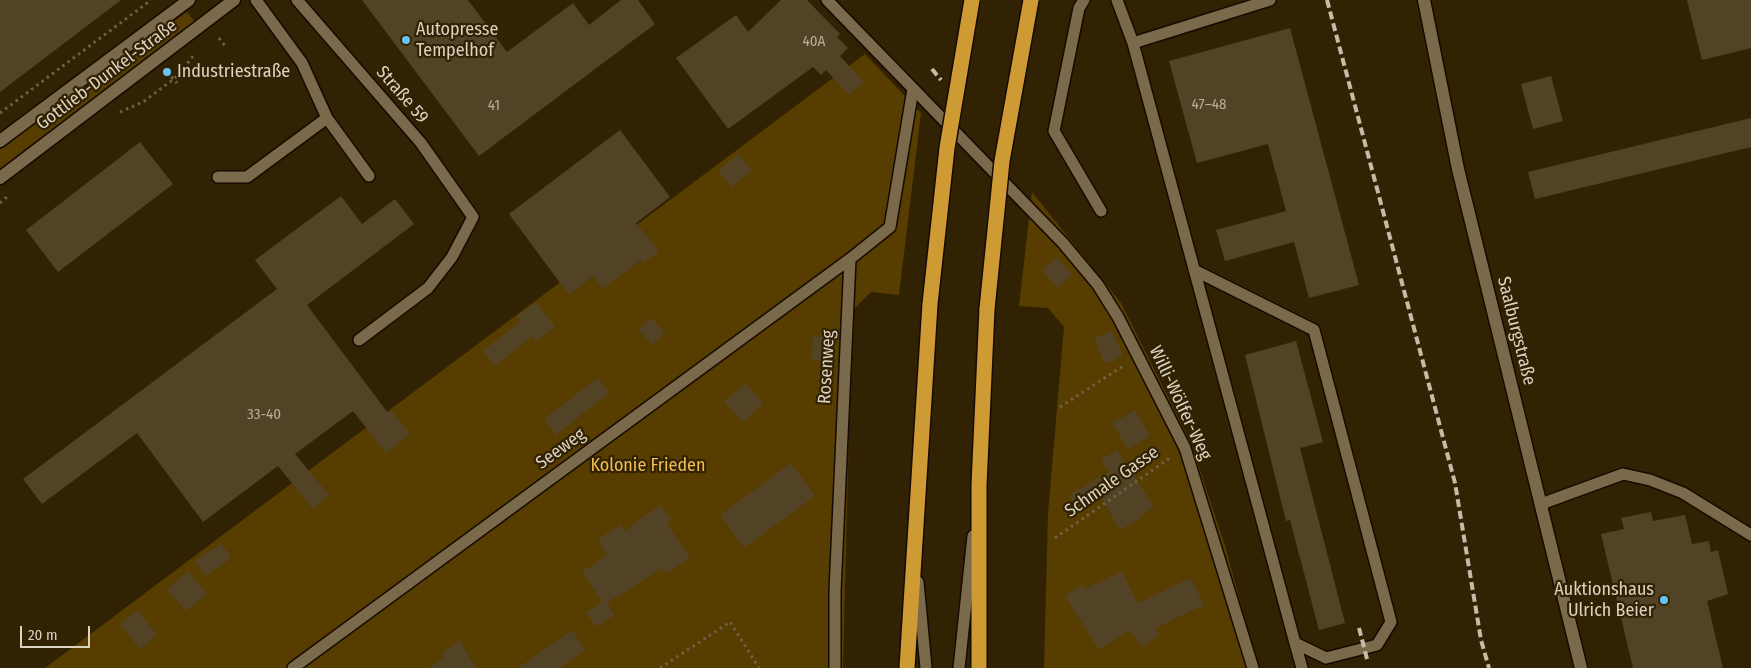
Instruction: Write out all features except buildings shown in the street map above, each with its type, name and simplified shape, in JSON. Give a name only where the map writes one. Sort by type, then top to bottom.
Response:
[{"type":"highway","points":[[907,668],[913,540],[930,304],[947,148],[972,0]]},
{"type":"highway","points":[[980,668],[978,485],[987,309],[1002,162],[1031,0]]},
{"type":"street","name":"Gottlieb-Dunkel-Straße","points":[[0,141],[189,0]]},
{"type":"street","name":"Gottlieb-Dunkel-Straße","points":[[0,178],[234,0]]},
{"type":"street","name":"Saalburgstraße","points":[[1424,0],[1458,169],[1582,668]]},
{"type":"lane","points":[[256,0],[302,63],[327,118],[369,176]]},
{"type":"lane","name":"Straße 59","points":[[297,0],[421,143],[474,218],[452,258],[428,288],[360,340]]},
{"type":"lane","name":"Willi-Wölfer-Weg","points":[[826,0],[1063,243],[1098,285],[1118,317],[1185,448],[1253,668]]},
{"type":"lane","points":[[1084,0],[1079,8],[1054,131],[1101,211]]},
{"type":"lane","points":[[1116,0],[1133,43],[1302,668]]},
{"type":"lane","points":[[1133,43],[1270,0]]},
{"type":"lane","points":[[850,259],[890,227],[913,89]]},
{"type":"lane","points":[[218,177],[247,177],[327,118]]},
{"type":"lane","name":"Seeweg","points":[[293,668],[850,259]]},
{"type":"lane","name":"Rosenweg","points":[[835,668],[835,591],[850,259]]},
{"type":"lane","points":[[1194,270],[1314,330],[1392,622],[1377,645],[1326,658],[1295,643]]},
{"type":"lane","points":[[1541,504],[1623,474],[1650,480],[1683,494],[1751,535]]},
{"type":"lane","points":[[959,668],[978,485]]},
{"type":"lane","points":[[913,540],[926,668]]},
{"type":"path","points":[[0,113],[151,0]]},
{"type":"path","points":[[225,30],[218,37],[225,46]]},
{"type":"path","points":[[118,113],[143,102],[173,80],[196,53]]},
{"type":"path","points":[[167,72],[177,83]]},
{"type":"path","points":[[0,202],[15,191]]},
{"type":"path","points":[[1060,407],[1138,356]]},
{"type":"path","name":"Schmale Gasse","points":[[1055,538],[1185,448]]},
{"type":"path","points":[[660,668],[730,622],[759,668]]},
{"type":"green space","points":[[187,12],[194,21],[0,169],[0,150],[111,65]]},
{"type":"green space","name":"Kolonie Frieden","points":[[865,54],[921,113],[899,295],[871,292],[852,311],[843,668],[45,668]]},
{"type":"green space","points":[[1032,192],[1121,303],[1191,443],[1226,549],[1258,668],[1044,668],[1048,513],[1064,327],[1048,308],[1019,306]]},
{"type":"railway","points":[[1327,0],[1455,483],[1481,640],[1489,668]]},
{"type":"railway","points":[[932,69],[941,80]]},
{"type":"railway","points":[[1359,628],[1367,659]]},
{"type":"place","name":"Autopresse Tempelhof","points":[[406,40]]},
{"type":"place","name":"Industriestraße","points":[[167,72]]},
{"type":"place","name":"Auktionshaus Ulrich Beier","points":[[1664,600]]}]
